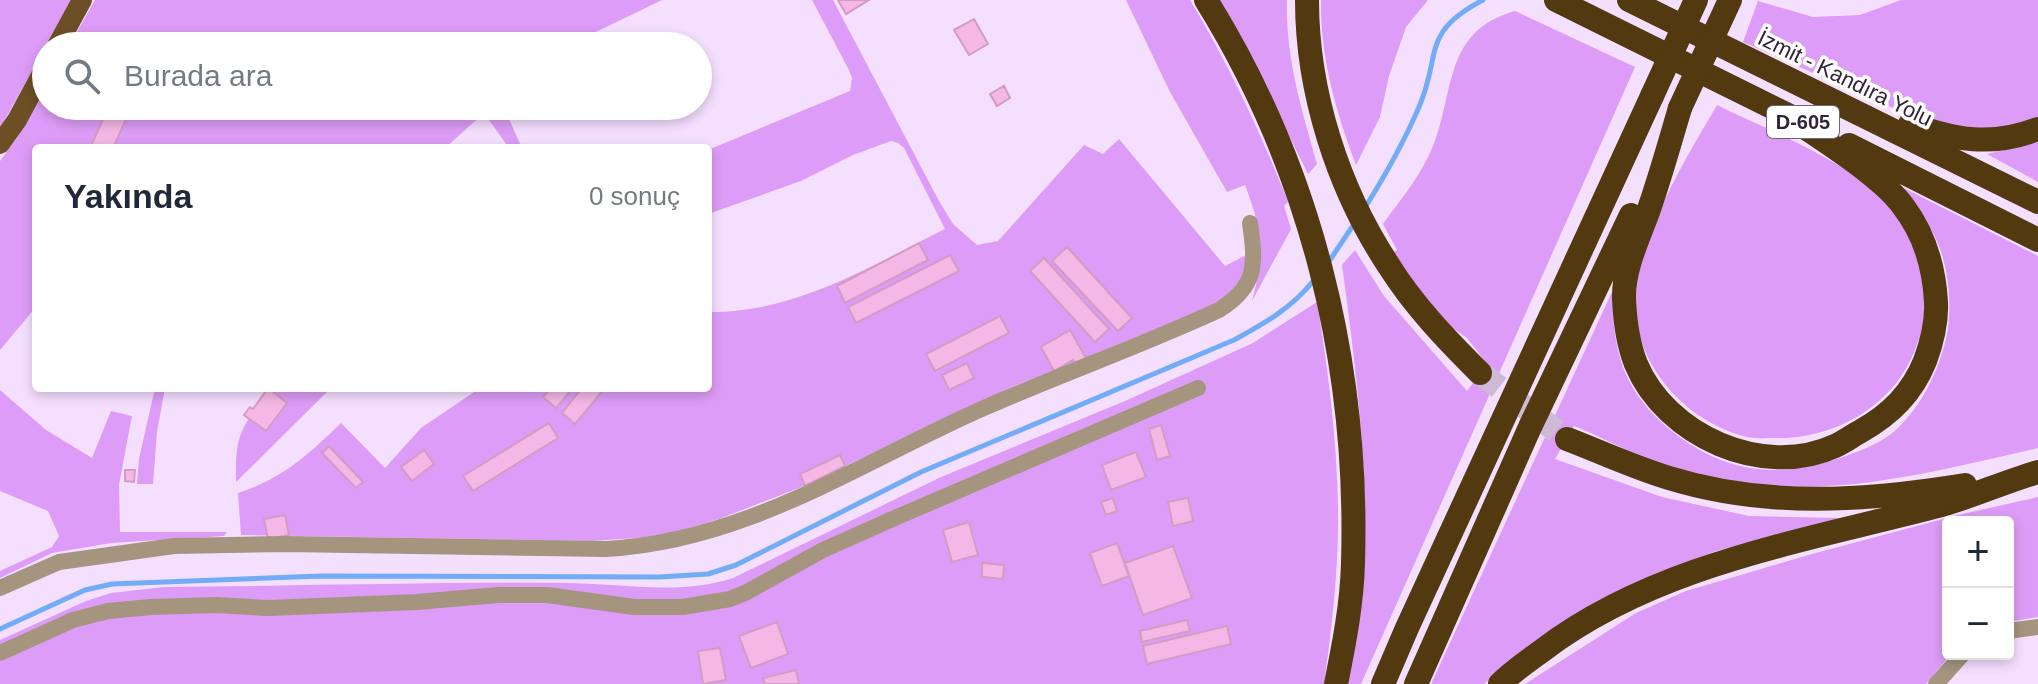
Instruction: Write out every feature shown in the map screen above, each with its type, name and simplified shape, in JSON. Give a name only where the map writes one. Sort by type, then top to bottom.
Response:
[{"type":"highway","points":[[1206,0],[1257,91],[1298,190],[1316,246],[1337,337],[1352,490],[1353,565],[1336,684]]},
{"type":"highway","points":[[1307,0],[1307,35],[1315,82],[1343,179],[1388,266],[1437,330],[1480,373]]},
{"type":"highway","name":"İzmit - Kandıra Yolu","points":[[1629,0],[2038,202]]},
{"type":"highway","points":[[1649,0],[1674,23]]},
{"type":"highway","points":[[1383,684],[1696,0]]},
{"type":"highway","points":[[1416,684],[1530,427],[1730,0]]},
{"type":"highway","name":"D-605","points":[[1562,3],[2038,240]]},
{"type":"highway","points":[[1799,83],[1937,134],[1974,141],[2001,139],[2038,129]]},
{"type":"highway","points":[[1680,108],[1632,254],[1623,295],[1626,330],[1636,365],[1643,377],[1658,399],[1691,431],[1727,448],[1764,456],[1799,455],[1833,447],[1891,411],[1909,392],[1921,370],[1932,341],[1936,313],[1934,281],[1926,247],[1901,203],[1863,169],[1784,113]]},
{"type":"highway","points":[[1567,439],[1670,478],[1731,492],[1789,500],[1897,496],[2034,473]]},
{"type":"highway","points":[[1500,684],[1553,642],[1600,612],[1670,582],[1740,556],[1940,506],[2034,473]]},
{"type":"main road","points":[[65,32],[82,0]]},
{"type":"main road","points":[[0,144],[32,92]]},
{"type":"street","points":[[0,588],[59,562],[174,546],[286,544],[606,549],[669,542],[726,527],[775,508],[982,409],[1219,310],[1249,284],[1255,254],[1250,223]]},
{"type":"street","points":[[0,653],[73,620],[108,611],[151,607],[216,605],[268,608],[417,602],[498,595],[547,595],[634,607],[683,607],[710,603],[745,593],[847,539],[1198,388]]},
{"type":"street","points":[[2014,630],[2038,627]]},
{"type":"street","points":[[1936,684],[1958,660]]},
{"type":"shaded area","points":[[0,0],[72,0],[54,32],[32,32],[32,71],[0,128]]},
{"type":"shaded area","points":[[95,0],[662,0],[596,32],[77,32]]},
{"type":"shaded area","points":[[812,0],[833,0],[939,201],[953,224],[977,245],[998,241],[1084,145],[1103,154],[1119,139],[1225,266],[1248,254],[1241,278],[1212,307],[1012,387],[799,488],[673,533],[592,541],[241,535],[238,493],[294,465],[341,423],[385,468],[421,428],[474,392],[712,392],[712,312],[740,311],[801,296],[860,272],[945,229],[904,148],[891,141],[853,155],[801,181],[712,213],[712,148],[850,91],[852,78]]},
{"type":"shaded area","points":[[1126,0],[1190,0],[1231,74],[1288,202],[1284,206],[1291,229],[1252,301],[1259,269],[1260,243],[1256,216],[1245,185],[1227,192],[1170,92]]},
{"type":"shaded area","points":[[1219,0],[1287,0],[1292,63],[1317,164],[1308,174],[1234,24]]},
{"type":"shaded area","points":[[1321,0],[1428,0],[1406,27],[1389,76],[1380,117],[1356,165],[1331,84],[1323,43]]},
{"type":"shaded area","points":[[1901,0],[2038,0],[2038,118],[1990,132],[1954,129],[1909,115],[1743,42],[1758,1],[1813,17],[1860,15]]},
{"type":"shaded area","points":[[1515,11],[1635,67],[1361,684],[1347,684],[1363,589],[1365,497],[1356,380],[1342,265],[1355,250],[1384,296],[1467,391],[1487,364],[1467,338],[1451,327],[1417,287],[1393,252],[1397,250],[1383,224],[1411,186],[1433,146],[1463,48],[1475,33],[1492,20]]},
{"type":"shaded area","points":[[1717,105],[1796,142],[1854,175],[1893,211],[1916,248],[1926,312],[1916,347],[1906,368],[1878,402],[1840,426],[1796,437],[1743,436],[1695,413],[1675,396],[1646,353],[1638,328],[1635,302],[1644,252],[1671,187]]},
{"type":"shaded area","points":[[32,109],[32,120],[476,120],[449,144],[32,144],[32,312],[0,350],[0,161],[17,138]]},
{"type":"shaded area","points":[[489,120],[509,120],[520,144],[506,144]]},
{"type":"shaded area","points":[[2038,142],[2038,182],[1987,154]]},
{"type":"shaded area","points":[[1896,184],[2038,256],[2038,448],[1895,478],[1802,487],[1755,485],[1707,477],[1658,463],[1574,426],[1555,459],[1662,497],[1749,516],[1841,518],[1716,551],[1653,575],[1600,601],[1538,640],[1484,684],[1431,684],[1612,292],[1618,349],[1633,389],[1670,430],[1717,458],[1757,469],[1778,470],[1821,464],[1878,442],[1906,420],[1928,387],[1938,364],[1946,339],[1949,299],[1943,257],[1933,233]]},
{"type":"shaded area","points":[[1317,302],[1331,405],[1338,508],[1334,596],[1324,684],[0,684],[0,640],[111,593],[164,587],[464,583],[671,587],[733,578],[941,477],[1125,401],[1253,343]]},
{"type":"shaded area","points":[[0,390],[46,430],[92,458],[111,411],[132,416],[119,485],[120,532],[227,532],[224,536],[111,543],[52,553],[0,578],[0,571],[52,547],[59,536],[48,511],[0,491]]},
{"type":"shaded area","points":[[154,392],[164,392],[153,484],[137,484],[139,459]]},
{"type":"shaded area","points":[[265,392],[327,392],[236,482],[238,443]]},
{"type":"shaded area","points":[[2038,497],[2038,617],[2014,621],[2014,516],[1954,516]]},
{"type":"shaded area","points":[[1942,519],[1942,660],[1946,660],[1926,684],[1525,684],[1636,613],[1686,591]]},
{"type":"building","points":[[838,0],[869,0],[846,14]]},
{"type":"building","points":[[974,19],[988,44],[969,55],[954,30]]},
{"type":"building","points":[[1004,86],[1010,98],[997,106],[990,94]]},
{"type":"building","points":[[103,120],[126,120],[115,144],[92,144]]},
{"type":"building","points":[[919,243],[928,260],[845,303],[837,286]]},
{"type":"building","points":[[1067,247],[1132,318],[1118,331],[1052,261]]},
{"type":"building","points":[[950,255],[959,271],[856,323],[848,307]]},
{"type":"building","points":[[1044,258],[1109,329],[1095,342],[1030,271]]},
{"type":"building","points":[[1000,316],[1009,333],[935,371],[926,354]]},
{"type":"building","points":[[1070,330],[1086,358],[1075,364],[1073,360],[1054,371],[1041,347]]},
{"type":"building","points":[[967,363],[974,378],[949,390],[942,375]]},
{"type":"building","points":[[265,392],[273,392],[287,403],[266,431],[244,415],[250,407],[253,409]]},
{"type":"building","points":[[547,392],[570,392],[556,408],[543,397]]},
{"type":"building","points":[[579,392],[602,392],[575,424],[562,413]]},
{"type":"building","points":[[549,423],[558,438],[473,491],[463,476]]},
{"type":"building","points":[[1161,425],[1170,456],[1157,460],[1149,429]]},
{"type":"building","points":[[329,446],[363,482],[356,488],[322,453]]},
{"type":"building","points":[[424,450],[434,464],[412,481],[401,467]]},
{"type":"building","points":[[1136,452],[1146,477],[1111,490],[1102,465]]},
{"type":"building","points":[[840,455],[845,466],[805,486],[800,474]]},
{"type":"building","points":[[125,470],[135,470],[134,482],[125,481]]},
{"type":"building","points":[[1113,498],[1117,511],[1106,515],[1101,502]]},
{"type":"building","points":[[1188,498],[1193,521],[1173,526],[1168,502]]},
{"type":"building","points":[[285,515],[289,535],[268,539],[264,519]]},
{"type":"building","points":[[969,522],[978,555],[952,562],[943,530]]},
{"type":"building","points":[[1117,543],[1129,576],[1102,586],[1090,553]]},
{"type":"building","points":[[1173,546],[1192,598],[1143,615],[1125,563]]},
{"type":"building","points":[[982,563],[1004,565],[1003,579],[982,577]]},
{"type":"building","points":[[1187,620],[1190,631],[1142,642],[1140,631]]},
{"type":"building","points":[[777,622],[788,654],[751,668],[739,636]]},
{"type":"building","points":[[1227,626],[1231,644],[1147,664],[1143,646]]},
{"type":"building","points":[[720,648],[726,680],[703,684],[698,651]]},
{"type":"building","points":[[796,670],[799,684],[765,684],[763,678]]},
{"type":"waterway","points":[[1366,206],[1419,107],[1441,34],[1463,12],[1483,0]]},
{"type":"waterway","points":[[1328,263],[1356,221]]},
{"type":"waterway","points":[[0,629],[85,590],[112,584],[322,576],[659,577],[708,574],[736,565],[921,472],[1234,340],[1287,307],[1314,280]]},
{"type":"tunnel","points":[[1480,373],[1567,439]]}]
